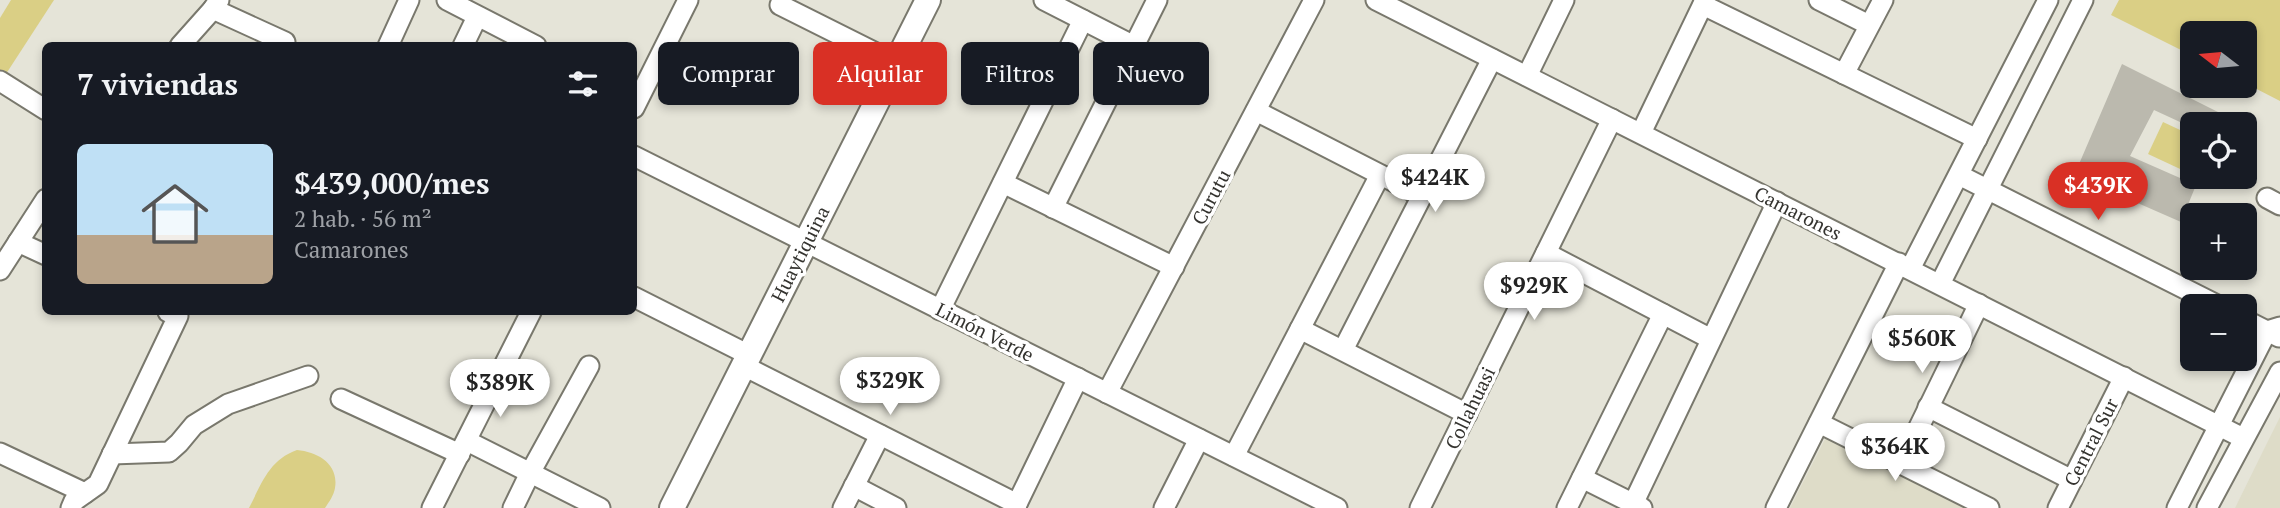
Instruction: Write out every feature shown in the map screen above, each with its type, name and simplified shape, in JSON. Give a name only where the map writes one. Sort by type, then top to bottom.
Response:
[{"type":"main road","name":"Huaytiquina","points":[[907,42],[928,0]]},
{"type":"main road","name":"Huaytiquina","points":[[672,508],[875,105]]},
{"type":"street","points":[[390,42],[409,0]]},
{"type":"street","points":[[447,0],[528,42]]},
{"type":"street","points":[[637,96],[688,0]]},
{"type":"street","points":[[1044,0],[1126,42]]},
{"type":"street","points":[[1136,42],[1157,0]]},
{"type":"street","name":"Curutu","points":[[1107,393],[1314,0]]},
{"type":"street","name":"Camarones","points":[[1376,0],[2220,425]]},
{"type":"street","points":[[1412,18],[1421,0]]},
{"type":"street","points":[[1527,76],[1564,0]]},
{"type":"street","points":[[1819,0],[1869,25]]},
{"type":"street","points":[[1844,74],[1883,0]]},
{"type":"street","points":[[1776,508],[1905,266],[1959,175],[2048,0]]},
{"type":"street","points":[[1940,284],[2083,0]]},
{"type":"street","points":[[1641,133],[1704,2],[1977,139]]},
{"type":"street","points":[[183,42],[216,4],[285,42]]},
{"type":"street","points":[[780,5],[854,42]]},
{"type":"street","points":[[465,42],[477,17]]},
{"type":"street","points":[[940,310],[1083,20]]},
{"type":"street","points":[[1343,350],[1493,59]]},
{"type":"street","points":[[0,81],[42,107]]},
{"type":"street","points":[[1053,208],[1104,105]]},
{"type":"street","points":[[1256,111],[1422,196]]},
{"type":"street","name":"Collahuasi","points":[[1420,508],[1612,119]]},
{"type":"street","name":"Limón Verde","points":[[637,158],[1234,456],[1309,502],[1337,508]]},
{"type":"street","points":[[1234,456],[1380,175]]},
{"type":"street","points":[[1959,175],[2194,294]]},
{"type":"street","points":[[1003,183],[1174,267]]},
{"type":"street","points":[[1582,478],[1638,506],[1711,339],[1777,202]]},
{"type":"street","points":[[0,270],[42,204]]},
{"type":"street","points":[[18,242],[42,252]]},
{"type":"street","points":[[1546,253],[1711,339]]},
{"type":"street","points":[[637,299],[880,435],[1016,506],[1078,378]]},
{"type":"street","points":[[1901,464],[1979,304]]},
{"type":"street","points":[[1567,508],[1663,314]]},
{"type":"street","points":[[0,453],[76,504],[98,484],[173,315]]},
{"type":"street","points":[[432,508],[530,315]]},
{"type":"street","points":[[2177,508],[2220,425],[2276,332],[2257,325]]},
{"type":"street","points":[[1300,329],[1467,414]]},
{"type":"street","points":[[513,508],[589,366]]},
{"type":"street","points":[[2207,508],[2280,372]]},
{"type":"street","points":[[112,454],[169,452],[194,425],[228,404],[308,376]]},
{"type":"street","name":"Central Sur","points":[[2058,508],[2124,377]]},
{"type":"street","points":[[341,399],[530,473],[600,508]]},
{"type":"street","points":[[1928,407],[2072,480]]},
{"type":"street","points":[[1819,423],[1989,508]]},
{"type":"street","points":[[2220,425],[2243,438]]},
{"type":"street","points":[[843,508],[880,435]]},
{"type":"street","points":[[1164,508],[1199,439]]},
{"type":"street","points":[[854,486],[896,508]]},
{"type":"shaded area","points":[[11,0],[54,0],[4,77],[0,75],[0,18]]},
{"type":"shaded area","points":[[2119,0],[2280,0],[2280,101],[2258,90],[2258,21],[2180,21],[2180,50],[2111,15]]},
{"type":"shaded area","points":[[2163,122],[2180,130],[2180,169],[2148,154]]},
{"type":"shaded area","points":[[2280,417],[2280,508],[2235,508],[2268,441]]},
{"type":"shaded area","points":[[1827,435],[1970,508],[1790,508]]},
{"type":"shaded area","points":[[297,450],[319,457],[334,472],[334,491],[325,508],[249,508],[273,466],[287,454]]},
{"type":"building","points":[[2122,64],[2180,93],[2180,98],[2190,98],[2218,112],[2180,112],[2180,122],[2154,110],[2130,156],[2180,178],[2180,189],[2194,189],[2189,203],[2180,203],[2180,222],[2108,190],[2098,206],[2067,192]]}]
